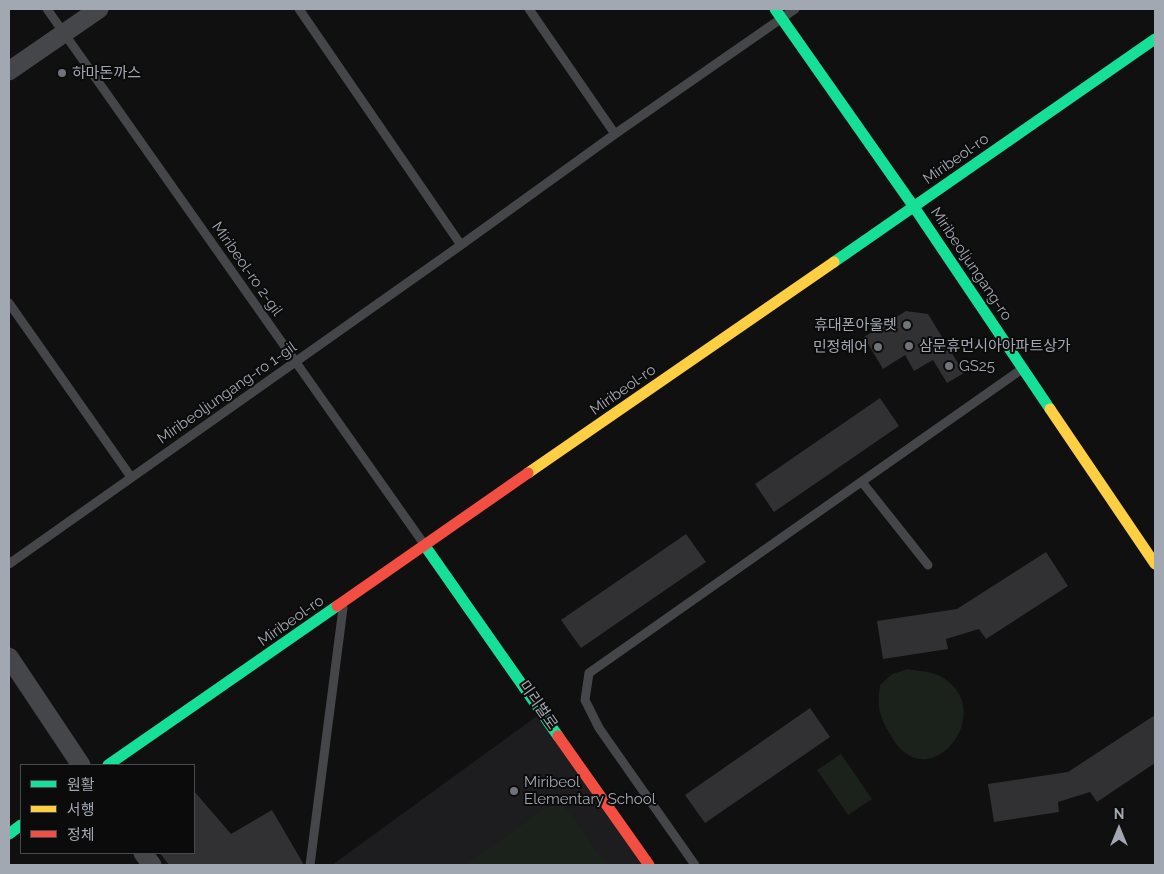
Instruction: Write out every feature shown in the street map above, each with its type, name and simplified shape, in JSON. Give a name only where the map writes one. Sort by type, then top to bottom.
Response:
[{"type":"street","points":[[9,71],[99,9]]},
{"type":"street","name":"Miribeoljungang-ro","points":[[778,14],[914,206],[1155,564]]},
{"type":"street","name":"Miribeol-ro","points":[[109,764],[1155,38]]},
{"type":"street","name":"미리벌로","points":[[425,546],[649,865]]},
{"type":"street","points":[[9,657],[80,764]]},
{"type":"street","points":[[9,834],[20,826]]},
{"type":"street","points":[[144,854],[152,865]]},
{"type":"lane","name":"Miribeol-ro 2-gil","points":[[47,9],[425,546]]},
{"type":"lane","points":[[299,9],[461,245]]},
{"type":"lane","points":[[529,9],[615,134]]},
{"type":"lane","name":"Miribeoljungang-ro 1-gil","points":[[9,564],[461,245],[778,14],[796,9]]},
{"type":"lane","points":[[9,303],[131,477]]},
{"type":"lane","points":[[695,865],[599,728],[585,700],[588,673],[1024,368]]},
{"type":"lane","points":[[862,482],[928,565]]},
{"type":"lane","points":[[310,865],[343,603]]},
{"type":"shaded area","points":[[908,669],[938,675],[956,690],[963,707],[962,726],[953,743],[940,755],[924,759],[907,754],[891,736],[884,723],[880,712],[880,685],[892,674]]},
{"type":"shaded area","name":"Miribeol Elementary School","points":[[537,716],[650,865],[332,865]]},
{"type":"shaded area","points":[[841,754],[872,799],[848,815],[817,770]]},
{"type":"shaded area","points":[[559,799],[607,865],[464,865]]},
{"type":"building","name":"삼문휴먼시아아파트상가","points":[[906,311],[928,314],[964,373],[947,383],[933,360],[914,371],[905,355],[883,369],[864,337]]},
{"type":"building","points":[[880,398],[899,426],[774,512],[755,484]]},
{"type":"building","points":[[686,534],[706,562],[581,648],[561,620]]},
{"type":"building","points":[[1046,552],[1068,586],[986,639],[979,629],[946,639],[948,649],[883,659],[877,621],[957,609]]},
{"type":"building","points":[[810,708],[830,737],[705,823],[685,795]]},
{"type":"building","points":[[1155,715],[1155,763],[1097,802],[1090,792],[1058,802],[1059,812],[994,822],[988,784],[1068,772]]},
{"type":"building","points":[[195,792],[231,834],[272,810],[304,865],[169,865],[161,854],[195,854]]},
{"type":"traffic: fast","points":[[775,9],[914,207],[1050,409]]},
{"type":"traffic: fast","points":[[834,262],[1155,39]]},
{"type":"traffic: fast","points":[[425,546],[558,736]]},
{"type":"traffic: fast","points":[[109,764],[337,606]]},
{"type":"traffic: fast","points":[[9,834],[20,826]]},
{"type":"traffic: slow","points":[[528,473],[834,262]]},
{"type":"traffic: slow","points":[[1050,409],[1155,564]]},
{"type":"traffic: jam","points":[[337,606],[528,473]]},
{"type":"traffic: jam","points":[[558,736],[649,865]]},
{"type":"place","name":"하마돈까스","points":[[62,73]]},
{"type":"place","name":"휴대폰아울렛","points":[[907,325]]},
{"type":"place","name":"삼문휴먼시아아파트상가","points":[[909,346]]},
{"type":"place","name":"민정헤어","points":[[878,347]]},
{"type":"place","name":"GS25","points":[[949,366]]},
{"type":"place","name":"Miribeol Elementary School","points":[[514,791]]}]
